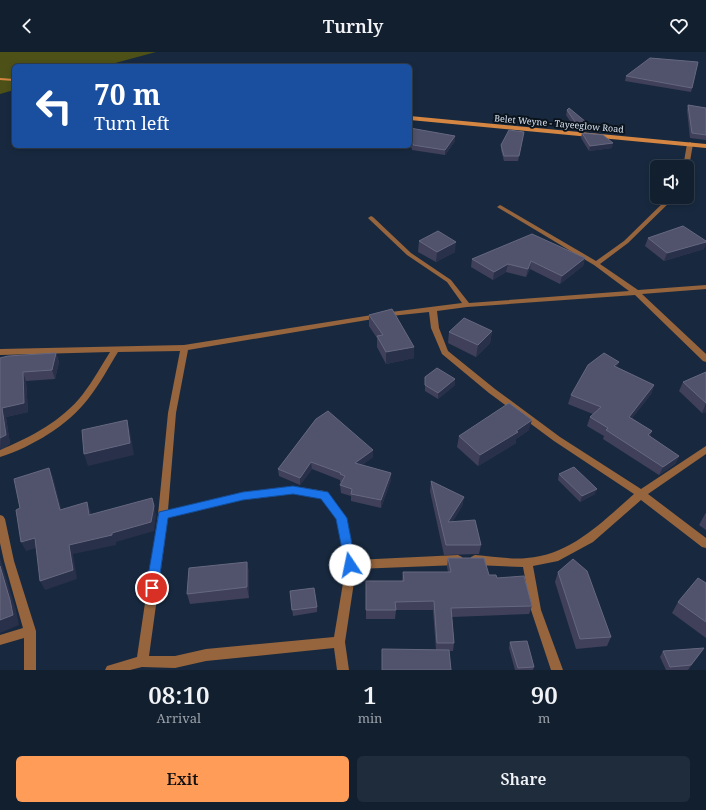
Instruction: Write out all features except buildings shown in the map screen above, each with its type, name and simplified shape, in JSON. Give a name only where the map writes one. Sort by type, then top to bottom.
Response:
[{"type":"main road","points":[[0,79],[12,80]]},
{"type":"main road","name":"Belet Weyne - Tayeeglow Road","points":[[412,118],[706,146]]},
{"type":"street","points":[[687,160],[690,144]]},
{"type":"street","points":[[596,264],[626,242],[665,204]]},
{"type":"street","points":[[500,207],[596,264],[636,292],[706,359]]},
{"type":"street","points":[[371,218],[409,254],[449,281],[467,305]]},
{"type":"street","points":[[0,352],[184,348],[391,314],[467,305],[706,287]]},
{"type":"street","points":[[433,310],[435,328],[445,352],[492,391],[557,439],[641,494],[706,544]]},
{"type":"street","points":[[142,661],[163,515],[172,413],[184,348]]},
{"type":"street","points":[[0,454],[33,440],[69,415],[81,402],[116,349]]},
{"type":"street","points":[[350,565],[467,560],[527,563],[554,558],[589,540],[641,494],[706,449]]},
{"type":"street","points":[[163,515],[243,496],[293,490],[324,496],[341,518],[350,565],[339,642],[343,670]]},
{"type":"street","points":[[0,519],[9,561],[30,631],[30,670]]},
{"type":"street","points":[[527,563],[536,610],[558,670]]},
{"type":"street","points":[[0,640],[30,631]]},
{"type":"street","points":[[111,670],[142,661],[175,662],[206,655],[339,642]]},
{"type":"green space","points":[[0,52],[156,52],[111,64],[12,64],[12,91],[0,94]]},
{"type":"route","points":[[152,588],[163,515],[243,496],[293,490],[324,496],[341,518],[350,565]]}]
